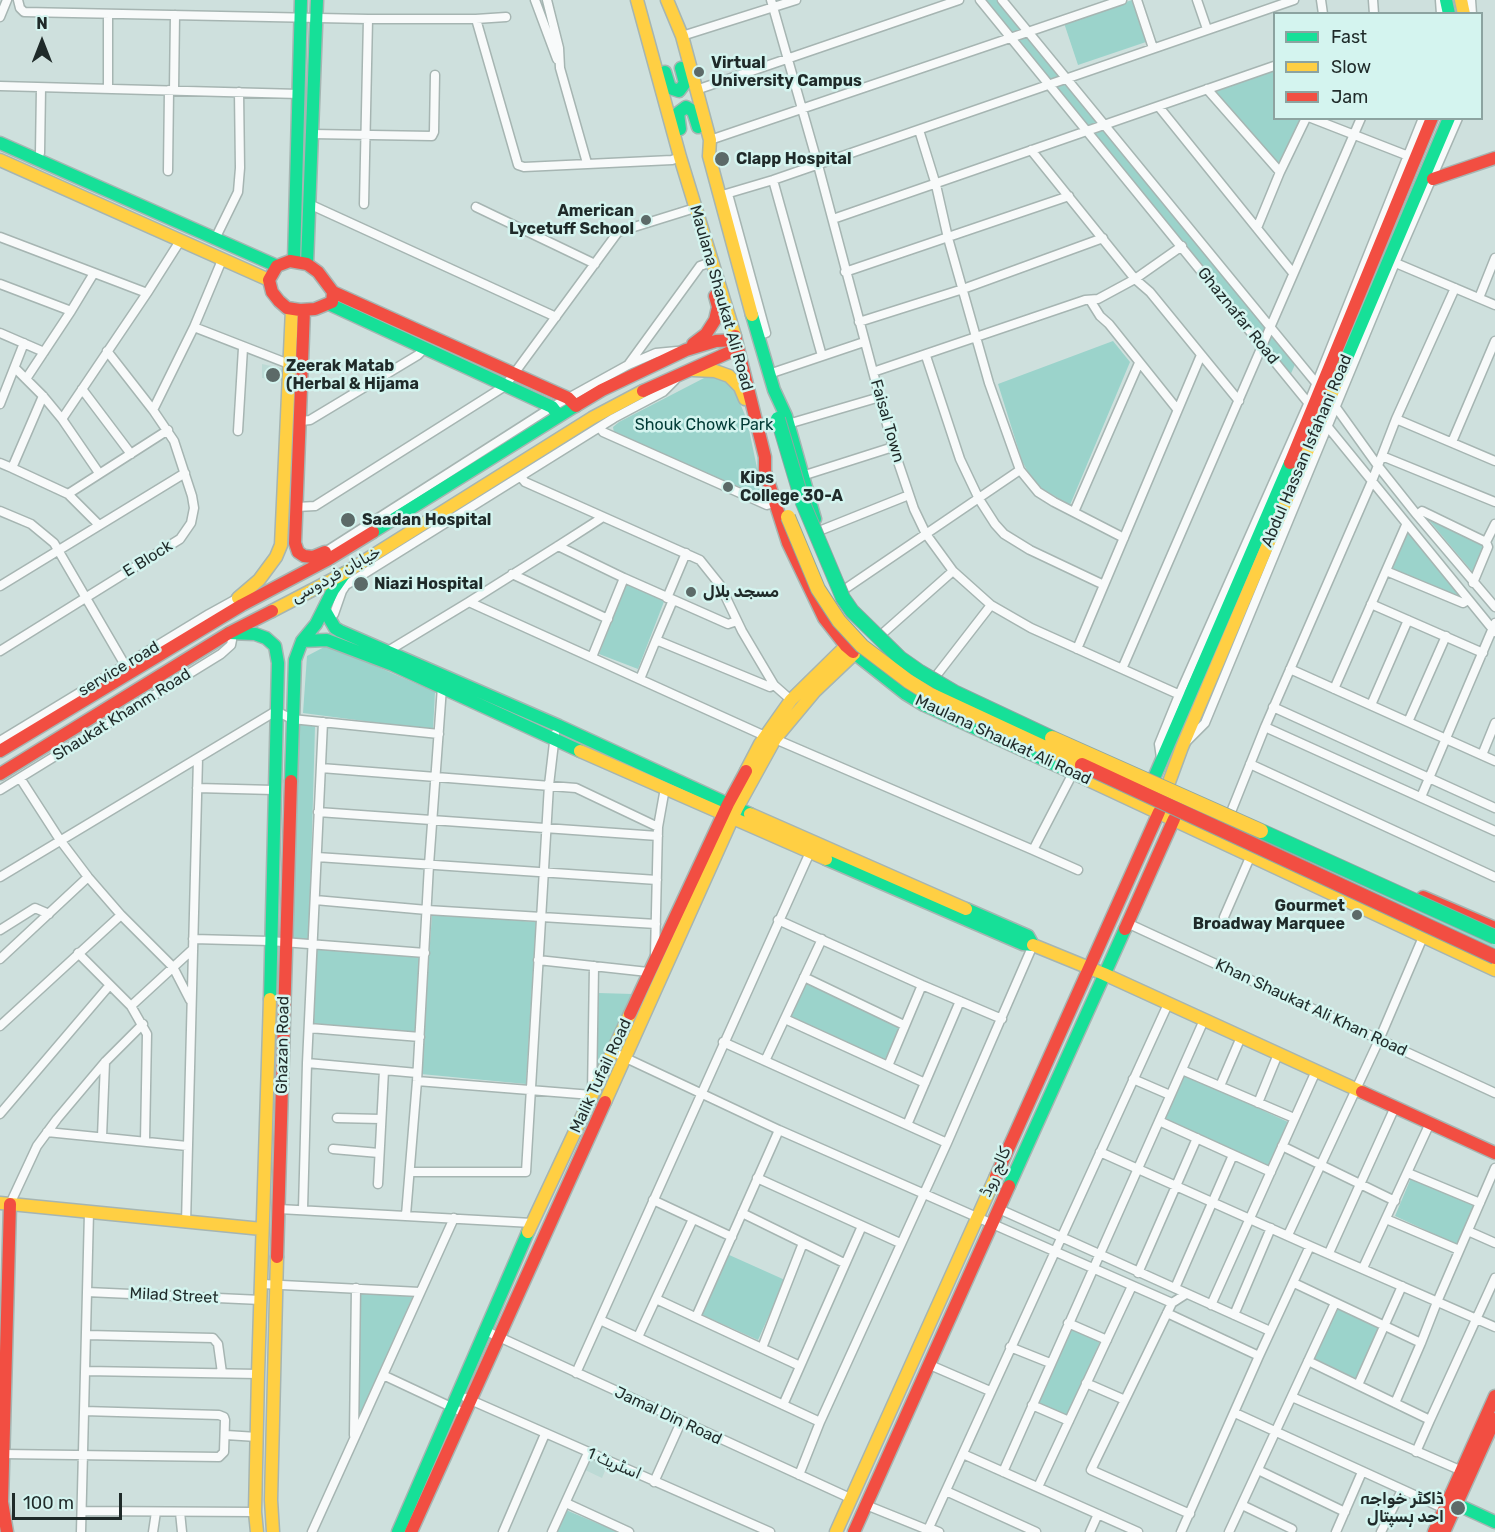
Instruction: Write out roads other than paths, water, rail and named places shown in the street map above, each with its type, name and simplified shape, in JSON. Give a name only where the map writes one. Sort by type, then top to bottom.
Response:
[{"type":"main road","points":[[301,0],[298,94],[301,262]]},
{"type":"main road","points":[[301,262],[309,204],[316,0]]},
{"type":"main road","name":"Maulana Shaukat Ali Road","points":[[637,0],[686,178],[736,343],[756,418],[765,457],[765,471],[774,502],[788,543],[813,597],[824,618],[850,650],[906,694],[956,721],[1159,812],[1495,970]]},
{"type":"main road","name":"Maulana Shaukat Ali Road","points":[[667,0],[682,36],[710,140],[709,156],[724,195],[757,335],[783,421],[819,531],[845,589],[871,624],[902,652],[936,676],[1168,785],[1494,928]]},
{"type":"main road","points":[[643,21],[657,41],[670,88],[679,91],[685,83],[671,29],[672,16]]},
{"type":"main road","points":[[686,178],[685,148],[677,116],[681,109],[688,107],[693,111],[702,143],[709,156]]},
{"type":"main road","name":"Abdul Hassan Isfahani Road","points":[[1326,395],[1412,158],[1431,120]]},
{"type":"main road","name":"Abdul Hassan Isfahani Road","points":[[1154,778],[1184,697],[1326,395],[1392,261],[1448,120]]},
{"type":"main road","points":[[277,267],[6,145],[2,161],[269,280],[275,297],[285,306],[298,309],[331,298],[514,373],[572,402]]},
{"type":"main road","points":[[1434,179],[1495,158]]},
{"type":"main road","points":[[269,280],[277,267],[285,262],[301,262],[322,276],[331,298],[424,349],[555,412]]},
{"type":"main road","points":[[686,350],[706,334],[717,316],[718,307],[711,281],[711,262]]},
{"type":"main road","points":[[240,602],[276,557],[281,545],[289,364],[298,309]]},
{"type":"main road","points":[[298,309],[302,421],[295,543],[298,552],[308,558],[327,556]]},
{"type":"main road","name":"خیابان فردوسی","points":[[0,774],[229,633],[345,573],[517,473],[592,418],[686,370],[730,352],[736,343],[716,341],[686,350],[572,402],[555,412],[518,442],[327,556],[240,602],[100,690],[3,746]]},
{"type":"main road","points":[[686,370],[715,371],[729,376],[740,387],[756,418]]},
{"type":"main road","name":"Abdul Hassan Isfahani Road","points":[[1168,785],[1318,413]]},
{"type":"main road","points":[[783,421],[803,503],[843,598],[852,611],[900,658],[954,692],[1197,804],[1494,928]]},
{"type":"main road","points":[[517,473],[516,461],[535,446],[533,441],[518,442]]},
{"type":"main road","points":[[765,457],[774,470],[788,517],[818,589],[838,621],[862,646],[922,690],[943,702],[1127,785],[1495,957]]},
{"type":"main road","name":"Ghazan Road","points":[[273,1532],[271,1500],[285,944],[295,660],[302,642],[327,614],[333,590],[345,573]]},
{"type":"main road","points":[[327,614],[335,628],[340,631],[388,651],[556,732],[812,847],[1028,936],[1033,945],[1104,974],[1495,1153]]},
{"type":"main road","name":"Ghazan Road","points":[[229,633],[262,636],[275,646],[278,663],[268,1085],[258,1374],[255,1512],[257,1532]]},
{"type":"main road","points":[[302,642],[322,639],[334,642],[556,732],[665,788],[730,811]]},
{"type":"main road","name":"Malik Tufail Road","points":[[492,1334],[532,1223],[592,1095],[619,1055],[648,972],[730,811],[791,700],[850,650]]},
{"type":"main road","name":"Malik Tufail Road","points":[[770,738],[850,650]]},
{"type":"main road","points":[[100,690],[77,710],[76,716],[81,719],[108,706]]},
{"type":"main road","points":[[956,721],[975,719],[979,716],[979,708],[973,694]]},
{"type":"main road","points":[[999,739],[994,720],[998,715],[1008,711]]},
{"type":"main road","points":[[3,746],[48,728],[53,731],[51,738],[16,764]]},
{"type":"main road","name":"Malik Tufail Road","points":[[398,1532],[461,1403],[730,811]]},
{"type":"main road","name":"کالج روڈ","points":[[836,1532],[1159,812]]},
{"type":"main road","name":"کالج روڈ","points":[[854,1532],[1174,819]]},
{"type":"main road","points":[[1317,886],[1337,879],[1340,872],[1338,859]]},
{"type":"main road","points":[[1361,907],[1352,884],[1357,876],[1370,874]]},
{"type":"main road","points":[[7,1532],[2,1502],[1,1475],[5,1204],[262,1229]]},
{"type":"main road","points":[[1443,1532],[1462,1471],[1495,1396]]},
{"type":"main road","name":"Malik Tufail Road","points":[[411,1532],[461,1403]]},
{"type":"main road","points":[[1434,1532],[1495,1419]]},
{"type":"main road","points":[[1450,1506],[1495,1522]]},
{"type":"street","points":[[0,17],[7,0]]},
{"type":"street","points":[[18,0],[24,12],[316,19],[506,17]]},
{"type":"street","points":[[536,0],[560,68],[587,163]]},
{"type":"street","points":[[547,0],[559,48],[560,68]]},
{"type":"street","points":[[682,36],[772,4],[796,0]]},
{"type":"street","points":[[696,90],[959,0]]},
{"type":"street","name":"Ghaznafar Road","points":[[980,0],[1318,413],[1406,525],[1494,628]]},
{"type":"street","name":"Ghaznafar Road","points":[[1002,0],[1271,327],[1417,515],[1495,607]]},
{"type":"street","points":[[710,140],[1122,0]]},
{"type":"street","points":[[1137,0],[1153,48]]},
{"type":"street","points":[[1197,0],[1206,29]]},
{"type":"street","points":[[724,195],[818,165],[1294,0]]},
{"type":"street","name":"Faisal Town","points":[[772,4],[818,165],[893,447],[909,495],[926,534],[953,571],[991,605],[1031,628],[1184,697]]},
{"type":"street","points":[[108,14],[108,89]]},
{"type":"street","points":[[168,171],[175,15]]},
{"type":"street","points":[[364,204],[368,19]]},
{"type":"street","points":[[476,19],[518,165],[524,167],[672,160],[680,157]]},
{"type":"street","points":[[832,219],[936,185],[1087,130],[1273,67]]},
{"type":"street","points":[[312,134],[432,136],[434,132],[435,75]]},
{"type":"street","points":[[0,86],[298,94]]},
{"type":"street","points":[[37,160],[40,153],[40,88]]},
{"type":"street","points":[[1207,89],[1280,172]]},
{"type":"street","points":[[215,239],[238,192],[239,92]]},
{"type":"street","points":[[1160,107],[1293,273]]},
{"type":"street","points":[[1257,228],[1305,120]]},
{"type":"street","points":[[1316,120],[1412,158],[1422,120]]},
{"type":"street","points":[[1122,669],[1293,273],[1355,136],[1359,120]]},
{"type":"street","points":[[1457,120],[1434,179],[1392,261],[1495,306]]},
{"type":"street","points":[[918,130],[936,185],[948,238],[989,383],[1020,470],[1038,492],[1124,538]]},
{"type":"street","points":[[1031,150],[1239,401]]},
{"type":"street","points":[[773,180],[822,356]]},
{"type":"street","points":[[845,272],[1069,196]]},
{"type":"street","points":[[309,204],[556,317]]},
{"type":"street","points":[[476,207],[595,264]]},
{"type":"street","points":[[297,507],[315,506],[505,386],[618,232],[695,208]]},
{"type":"street","points":[[0,237],[147,293]]},
{"type":"street","points":[[860,322],[963,290],[1103,238]]},
{"type":"street","points":[[62,419],[180,241]]},
{"type":"street","points":[[873,372],[926,356],[1085,300],[1098,299],[1136,279],[1182,246]]},
{"type":"street","points":[[1479,298],[1495,258]]},
{"type":"street","points":[[153,410],[194,327],[222,260]]},
{"type":"street","points":[[628,365],[700,266],[711,262]]},
{"type":"street","points":[[26,379],[94,273]]},
{"type":"street","points":[[0,284],[71,311]]},
{"type":"street","points":[[1231,812],[1273,707],[1372,481],[1396,419],[1455,288]]},
{"type":"street","points":[[1090,300],[1100,316],[1109,324],[1177,409]]},
{"type":"street","points":[[194,327],[289,364]]},
{"type":"street","points":[[0,333],[44,352]]},
{"type":"street","points":[[1452,442],[1495,341]]},
{"type":"street","points":[[769,374],[864,342]]},
{"type":"street","points":[[0,404],[24,343]]},
{"type":"street","points":[[238,431],[243,348]]},
{"type":"street","points":[[302,421],[309,420],[418,355],[424,349]]},
{"type":"street","points":[[572,402],[628,365],[656,353],[686,350]]},
{"type":"street","name":"E Block","points":[[0,651],[180,539],[191,523],[194,508],[185,473],[168,430],[107,351]]},
{"type":"street","points":[[1077,649],[1201,355]]},
{"type":"street","points":[[926,356],[960,459],[979,499],[1004,534],[1030,550],[1104,585]]},
{"type":"street","points":[[1074,512],[1139,363]]},
{"type":"street","points":[[15,368],[62,419],[99,473]]},
{"type":"street","points":[[327,614],[334,614],[346,585],[517,473],[663,392],[686,370]]},
{"type":"street","points":[[82,389],[131,454]]},
{"type":"street","points":[[1318,413],[1326,395]]},
{"type":"street","points":[[12,468],[43,396]]},
{"type":"street","points":[[783,421],[880,397]]},
{"type":"street","points":[[327,556],[555,412]]},
{"type":"street","points":[[1396,419],[1495,461]]},
{"type":"street","points":[[600,428],[603,432],[767,505],[774,502]]},
{"type":"street","points":[[68,494],[168,430]]},
{"type":"street","points":[[802,476],[893,447]]},
{"type":"street","points":[[1382,456],[1495,502]]},
{"type":"street","points":[[0,463],[68,494],[99,525]]},
{"type":"street","points":[[845,589],[1020,470]]},
{"type":"street","points":[[0,586],[185,473]]},
{"type":"street","points":[[517,473],[525,482],[700,560],[720,585],[737,621],[774,685],[791,700]]},
{"type":"street","points":[[819,531],[909,495]]},
{"type":"street","points":[[1417,515],[1422,511],[1486,542]]},
{"type":"street","points":[[0,512],[40,530],[54,543],[125,665]]},
{"type":"street","points":[[388,651],[558,546],[600,519],[601,516]]},
{"type":"street","points":[[1473,583],[1488,547],[1486,542],[1495,524]]},
{"type":"street","points":[[1334,689],[1406,525]]},
{"type":"street","points":[[558,546],[728,624],[737,621]]},
{"type":"street","points":[[640,679],[686,553]]},
{"type":"street","points":[[882,634],[953,571]]},
{"type":"street","points":[[1386,571],[1464,603],[1468,600]]},
{"type":"street","points":[[512,574],[608,619]]},
{"type":"street","points":[[592,657],[624,578]]},
{"type":"street","name":"service road","points":[[3,746],[125,665],[208,614],[240,602]]},
{"type":"street","points":[[469,602],[770,738],[1078,870]]},
{"type":"street","points":[[1371,604],[1483,653]]},
{"type":"street","points":[[936,676],[991,605]]},
{"type":"street","points":[[1371,705],[1408,620]]},
{"type":"street","points":[[1421,797],[1494,628]]},
{"type":"street","name":"Shaukat Khanm Road","points":[[0,790],[221,654],[231,645],[232,640],[229,633]]},
{"type":"street","points":[[1408,722],[1446,636]]},
{"type":"street","points":[[656,640],[770,687],[774,685]]},
{"type":"street","points":[[1290,669],[1495,761]]},
{"type":"street","points":[[406,1215],[442,687]]},
{"type":"street","points":[[1273,707],[1429,780],[1495,808]]},
{"type":"street","points":[[0,877],[276,711],[292,719],[439,734]]},
{"type":"street","points":[[303,1209],[307,1063],[323,722]]},
{"type":"street","points":[[1482,755],[1495,723]]},
{"type":"street","points":[[1265,727],[1495,831]]},
{"type":"street","points":[[410,1172],[526,1172],[546,828],[556,732]]},
{"type":"street","points":[[186,1222],[198,758]]},
{"type":"street","points":[[1250,764],[1495,878]]},
{"type":"street","points":[[321,768],[576,788],[658,832]]},
{"type":"street","points":[[1033,850],[1073,773]]},
{"type":"street","points":[[20,778],[60,840],[88,877],[121,915],[173,967],[191,1001]]},
{"type":"street","points":[[197,788],[274,790]]},
{"type":"street","points":[[655,957],[658,832],[665,788]]},
{"type":"street","points":[[318,812],[546,828],[658,832]]},
{"type":"street","points":[[576,1373],[812,847]]},
{"type":"street","points":[[1224,917],[1251,855]]},
{"type":"street","points":[[317,857],[657,880]]},
{"type":"street","points":[[0,959],[88,877]]},
{"type":"street","points":[[315,900],[427,910],[656,924]]},
{"type":"street","points":[[0,930],[35,908],[49,914]]},
{"type":"street","points":[[0,1026],[121,915]]},
{"type":"street","points":[[778,920],[1002,1019]]},
{"type":"street","name":"Khan Shaukat Ali Khan Road","points":[[1127,923],[1495,1093]]},
{"type":"street","points":[[1287,1235],[1378,1040],[1423,937]]},
{"type":"street","points":[[193,939],[270,941],[285,944],[425,953]]},
{"type":"street","points":[[765,1061],[822,939]]},
{"type":"street","points":[[799,1475],[820,1422],[947,1143],[1033,945]]},
{"type":"street","points":[[131,1006],[193,950]]},
{"type":"street","points":[[78,953],[131,1006],[147,1034],[145,1141]]},
{"type":"street","points":[[538,960],[648,972]]},
{"type":"street","points":[[307,1063],[384,1070],[417,1077],[531,1090],[592,1095],[594,966]]},
{"type":"street","points":[[804,977],[904,1025]]},
{"type":"street","points":[[888,1066],[922,985]]},
{"type":"street","points":[[0,1114],[109,986]]},
{"type":"street","points":[[907,1125],[960,1001]]},
{"type":"street","points":[[928,1530],[1168,1004]]},
{"type":"street","points":[[785,1019],[925,1083]]},
{"type":"street","points":[[1003,1472],[1204,1020]]},
{"type":"street","points":[[5,1204],[47,1132],[80,1089],[143,1024]]},
{"type":"street","points":[[309,1028],[420,1036]]},
{"type":"street","points":[[1220,1086],[1241,1037]]},
{"type":"street","points":[[723,1042],[947,1143]]},
{"type":"street","points":[[1258,1102],[1278,1054]]},
{"type":"street","points":[[619,1055],[779,1130],[1172,1303]]},
{"type":"street","points":[[102,1137],[105,1062]]},
{"type":"street","points":[[378,1184],[384,1070]]},
{"type":"street","points":[[1182,1070],[1294,1118]]},
{"type":"street","points":[[1211,1305],[1316,1071]]},
{"type":"street","points":[[1133,1079],[1170,1095]]},
{"type":"street","points":[[1329,1253],[1395,1107]]},
{"type":"street","points":[[337,1118],[381,1119]]},
{"type":"street","points":[[1159,1121],[1271,1172]]},
{"type":"street","points":[[1363,1268],[1430,1123]]},
{"type":"street","points":[[696,1317],[779,1130]]},
{"type":"street","points":[[47,1132],[187,1146]]},
{"type":"street","points":[[1138,1273],[1197,1138]]},
{"type":"street","points":[[1282,1146],[1395,1201]]},
{"type":"street","points":[[333,1149],[379,1153]]},
{"type":"street","points":[[1100,1152],[1495,1327]]},
{"type":"street","points":[[1175,1288],[1233,1155]]},
{"type":"street","points":[[1395,1403],[1495,1168]]},
{"type":"street","points":[[1408,1173],[1480,1203]]},
{"type":"street","points":[[757,1178],[900,1243]]},
{"type":"street","points":[[653,1200],[732,1237]]},
{"type":"street","points":[[279,1209],[532,1223]]},
{"type":"street","points":[[999,1209],[1270,1332]]},
{"type":"street","points":[[81,1532],[88,1212]]},
{"type":"street","points":[[742,1213],[844,1263]]},
{"type":"street","points":[[312,1532],[454,1218]]},
{"type":"street","points":[[638,1337],[693,1219]]},
{"type":"street","points":[[1386,1219],[1459,1250]]},
{"type":"street","points":[[783,1405],[862,1226]]},
{"type":"street","points":[[1234,1315],[1271,1228]]},
{"type":"street","points":[[1468,1231],[1495,1243]]},
{"type":"street","points":[[762,1348],[803,1243]]},
{"type":"street","points":[[1181,1532],[1310,1246]]},
{"type":"street","points":[[1416,1452],[1495,1278]]},
{"type":"street","points":[[1294,1283],[1421,1343]]},
{"type":"street","points":[[262,1284],[420,1292]]},
{"type":"street","points":[[1038,1487],[1132,1286]]},
{"type":"street","points":[[1358,1385],[1402,1286]]},
{"type":"street","points":[[354,1440],[356,1288]]},
{"type":"street","name":"Milad Street","points":[[87,1292],[261,1300]]},
{"type":"street","points":[[1186,1294],[1172,1303],[1091,1470],[1190,1514]]},
{"type":"street","points":[[656,1299],[800,1366]]},
{"type":"street","points":[[1229,1532],[1335,1303]]},
{"type":"street","points":[[1167,1313],[1259,1356]]},
{"type":"street","points":[[600,1320],[820,1422]]},
{"type":"street","points":[[1068,1323],[1107,1340]]},
{"type":"street","name":"Jamal Din Road","points":[[492,1334],[850,1498]]},
{"type":"street","points":[[87,1335],[213,1338],[218,1344],[222,1373]]},
{"type":"street","points":[[1010,1347],[1050,1363]]},
{"type":"street","points":[[1308,1361],[1430,1420]]},
{"type":"street","points":[[930,1365],[990,1391]]},
{"type":"street","points":[[86,1371],[258,1374]]},
{"type":"street","name":"اسٹریٹ 1","points":[[383,1375],[545,1434],[770,1532]]},
{"type":"street","points":[[1086,1383],[1125,1400]]},
{"type":"street","points":[[1292,1397],[1462,1471]]},
{"type":"street","points":[[1032,1405],[1069,1421]]},
{"type":"street","points":[[3,1454],[219,1457],[224,1452],[226,1435],[224,1416],[84,1411]]},
{"type":"street","points":[[1234,1413],[1402,1490],[1450,1506]]},
{"type":"street","points":[[654,1482],[681,1422]]},
{"type":"street","points":[[502,1532],[545,1434]]},
{"type":"street","points":[[226,1435],[257,1437]]},
{"type":"street","points":[[552,1532],[588,1453]]},
{"type":"street","points":[[963,1454],[1133,1531]]},
{"type":"street","points":[[1258,1470],[1345,1512]]},
{"type":"street","points":[[1336,1532],[1362,1472]]},
{"type":"street","points":[[1381,1532],[1402,1490]]},
{"type":"street","points":[[946,1491],[1036,1532]]},
{"type":"street","points":[[566,1503],[628,1532]]},
{"type":"street","points":[[866,1505],[928,1530],[939,1532]]},
{"type":"street","points":[[1242,1505],[1294,1531]]},
{"type":"street","points":[[82,1511],[255,1512]]},
{"type":"street","points":[[153,1532],[156,1512]]},
{"type":"street","points":[[180,1512],[182,1532]]},
{"type":"street","points":[[1090,1532],[1098,1514]]},
{"type":"place","name":"Virtual University Campus","points":[[699,72]]},
{"type":"place","name":"Clapp Hospital","points":[[722,159]]},
{"type":"place","name":"American Lycetuff School","points":[[646,220]]},
{"type":"place","name":"Zeerak Matab (Herbal & Hijama","points":[[273,375]]},
{"type":"place","name":"Kips College 30-A","points":[[728,487]]},
{"type":"place","name":"Saadan Hospital","points":[[348,520]]},
{"type":"place","name":"Niazi Hospital","points":[[361,584]]},
{"type":"place","name":"مسجد بلال","points":[[691,592]]},
{"type":"place","name":"Gourmet Broadway Marquee","points":[[1357,915]]},
{"type":"place","name":"ڈاکٹر خواجہ احد ہسپتال","points":[[1458,1508]]},
{"type":"park label","name":"Shouk Chowk Park","points":[[704,425]]}]
